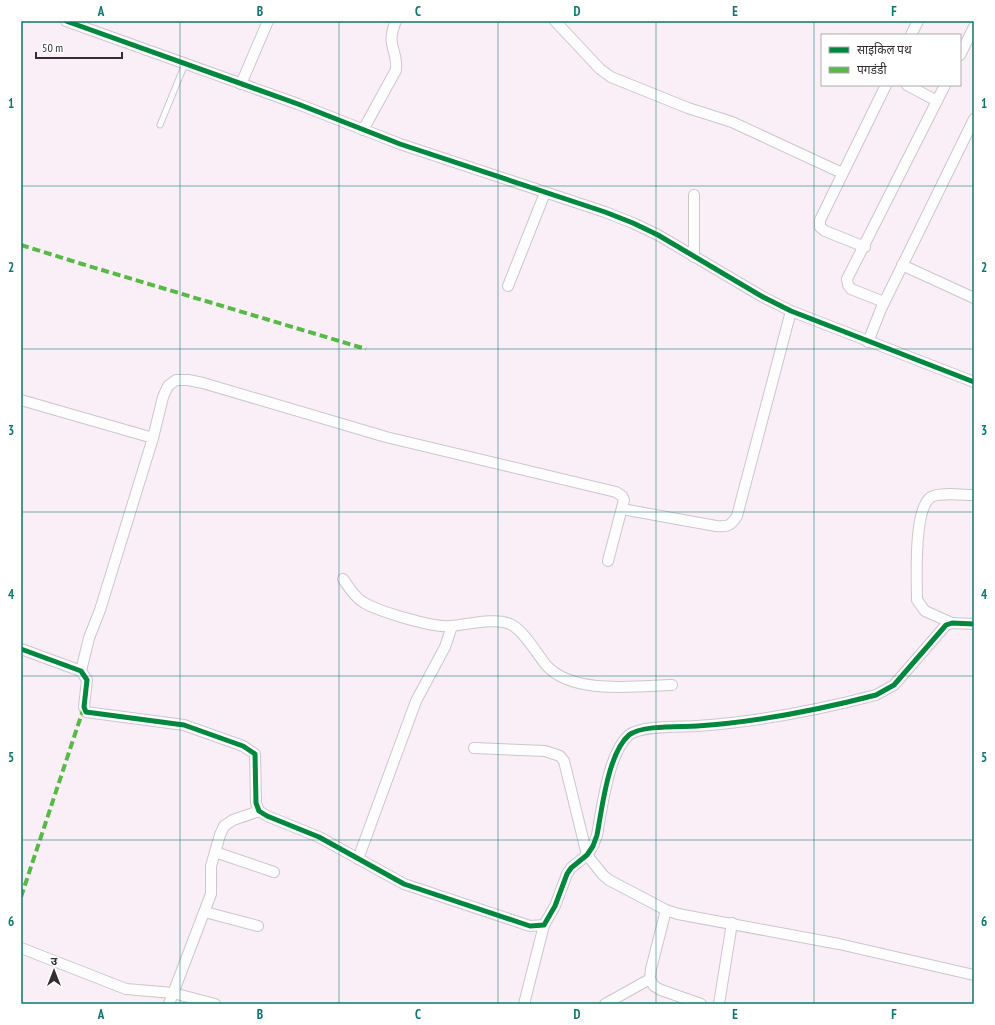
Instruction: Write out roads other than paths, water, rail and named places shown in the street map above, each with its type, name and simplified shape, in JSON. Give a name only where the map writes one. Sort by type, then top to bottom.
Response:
[{"type":"street","points":[[66,21],[93,26],[185,64],[363,130],[545,193],[605,212],[633,223],[658,235],[694,257],[791,311],[974,382]]},
{"type":"street","points":[[241,84],[268,21]]},
{"type":"street","points":[[363,130],[396,70],[397,62],[390,37],[396,21]]},
{"type":"street","points":[[555,21],[600,69],[611,77],[688,108],[732,122],[842,172]]},
{"type":"street","points":[[912,34],[918,21]]},
{"type":"street","points":[[961,53],[974,27]]},
{"type":"street","points":[[865,247],[825,231],[820,227],[820,220],[842,172],[885,86]]},
{"type":"street","points":[[909,86],[937,101]]},
{"type":"street","points":[[884,302],[852,289],[848,285],[849,273],[865,247],[944,86]]},
{"type":"street","points":[[868,342],[884,302],[974,119]]},
{"type":"street","points":[[508,286],[545,193]]},
{"type":"street","points":[[694,195],[694,257]]},
{"type":"street","points":[[902,265],[974,298]]},
{"type":"street","points":[[622,509],[716,526],[727,527],[733,523],[737,516],[791,311]]},
{"type":"street","points":[[544,925],[530,926],[424,892],[387,876],[319,837],[267,816],[259,810],[256,803],[255,754],[243,746],[184,725],[86,712],[84,707],[87,680],[82,671],[89,638],[100,610],[153,438],[163,397],[168,386],[176,380],[188,380],[386,437],[608,490],[622,496],[624,500],[608,562]]},
{"type":"street","points":[[21,400],[153,438]]},
{"type":"street","points":[[974,495],[938,495],[931,497],[926,502],[920,518],[918,532],[917,600],[925,611],[952,623],[974,624]]},
{"type":"street","points":[[343,579],[355,595],[371,606],[432,626],[500,622],[511,624],[518,629],[547,666],[556,673],[587,685],[672,685]]},
{"type":"street","points":[[524,1004],[544,925],[555,906],[567,874],[571,868],[587,855],[593,846],[597,835],[612,766],[622,744],[628,736],[636,731],[737,724],[876,695],[894,684],[913,664],[939,632],[952,623]]},
{"type":"street","points":[[358,859],[416,701],[445,647],[452,626]]},
{"type":"street","points":[[21,649],[82,671]]},
{"type":"street","points":[[474,748],[545,751],[560,756],[564,762],[587,855],[603,875],[609,880],[666,910],[839,944],[974,975]]},
{"type":"street","points":[[169,1004],[211,894],[211,866],[220,835],[228,823],[259,810]]},
{"type":"street","points":[[215,852],[274,872]]},
{"type":"street","points":[[666,910],[651,969],[650,979],[654,986],[661,990],[701,1004]]},
{"type":"street","points":[[205,912],[258,926]]},
{"type":"street","points":[[719,1004],[732,923]]},
{"type":"street","points":[[21,948],[126,990],[173,993],[215,1004]]},
{"type":"street","points":[[605,1004],[650,979]]},
{"type":"lane","points":[[160,125],[185,64]]}]
